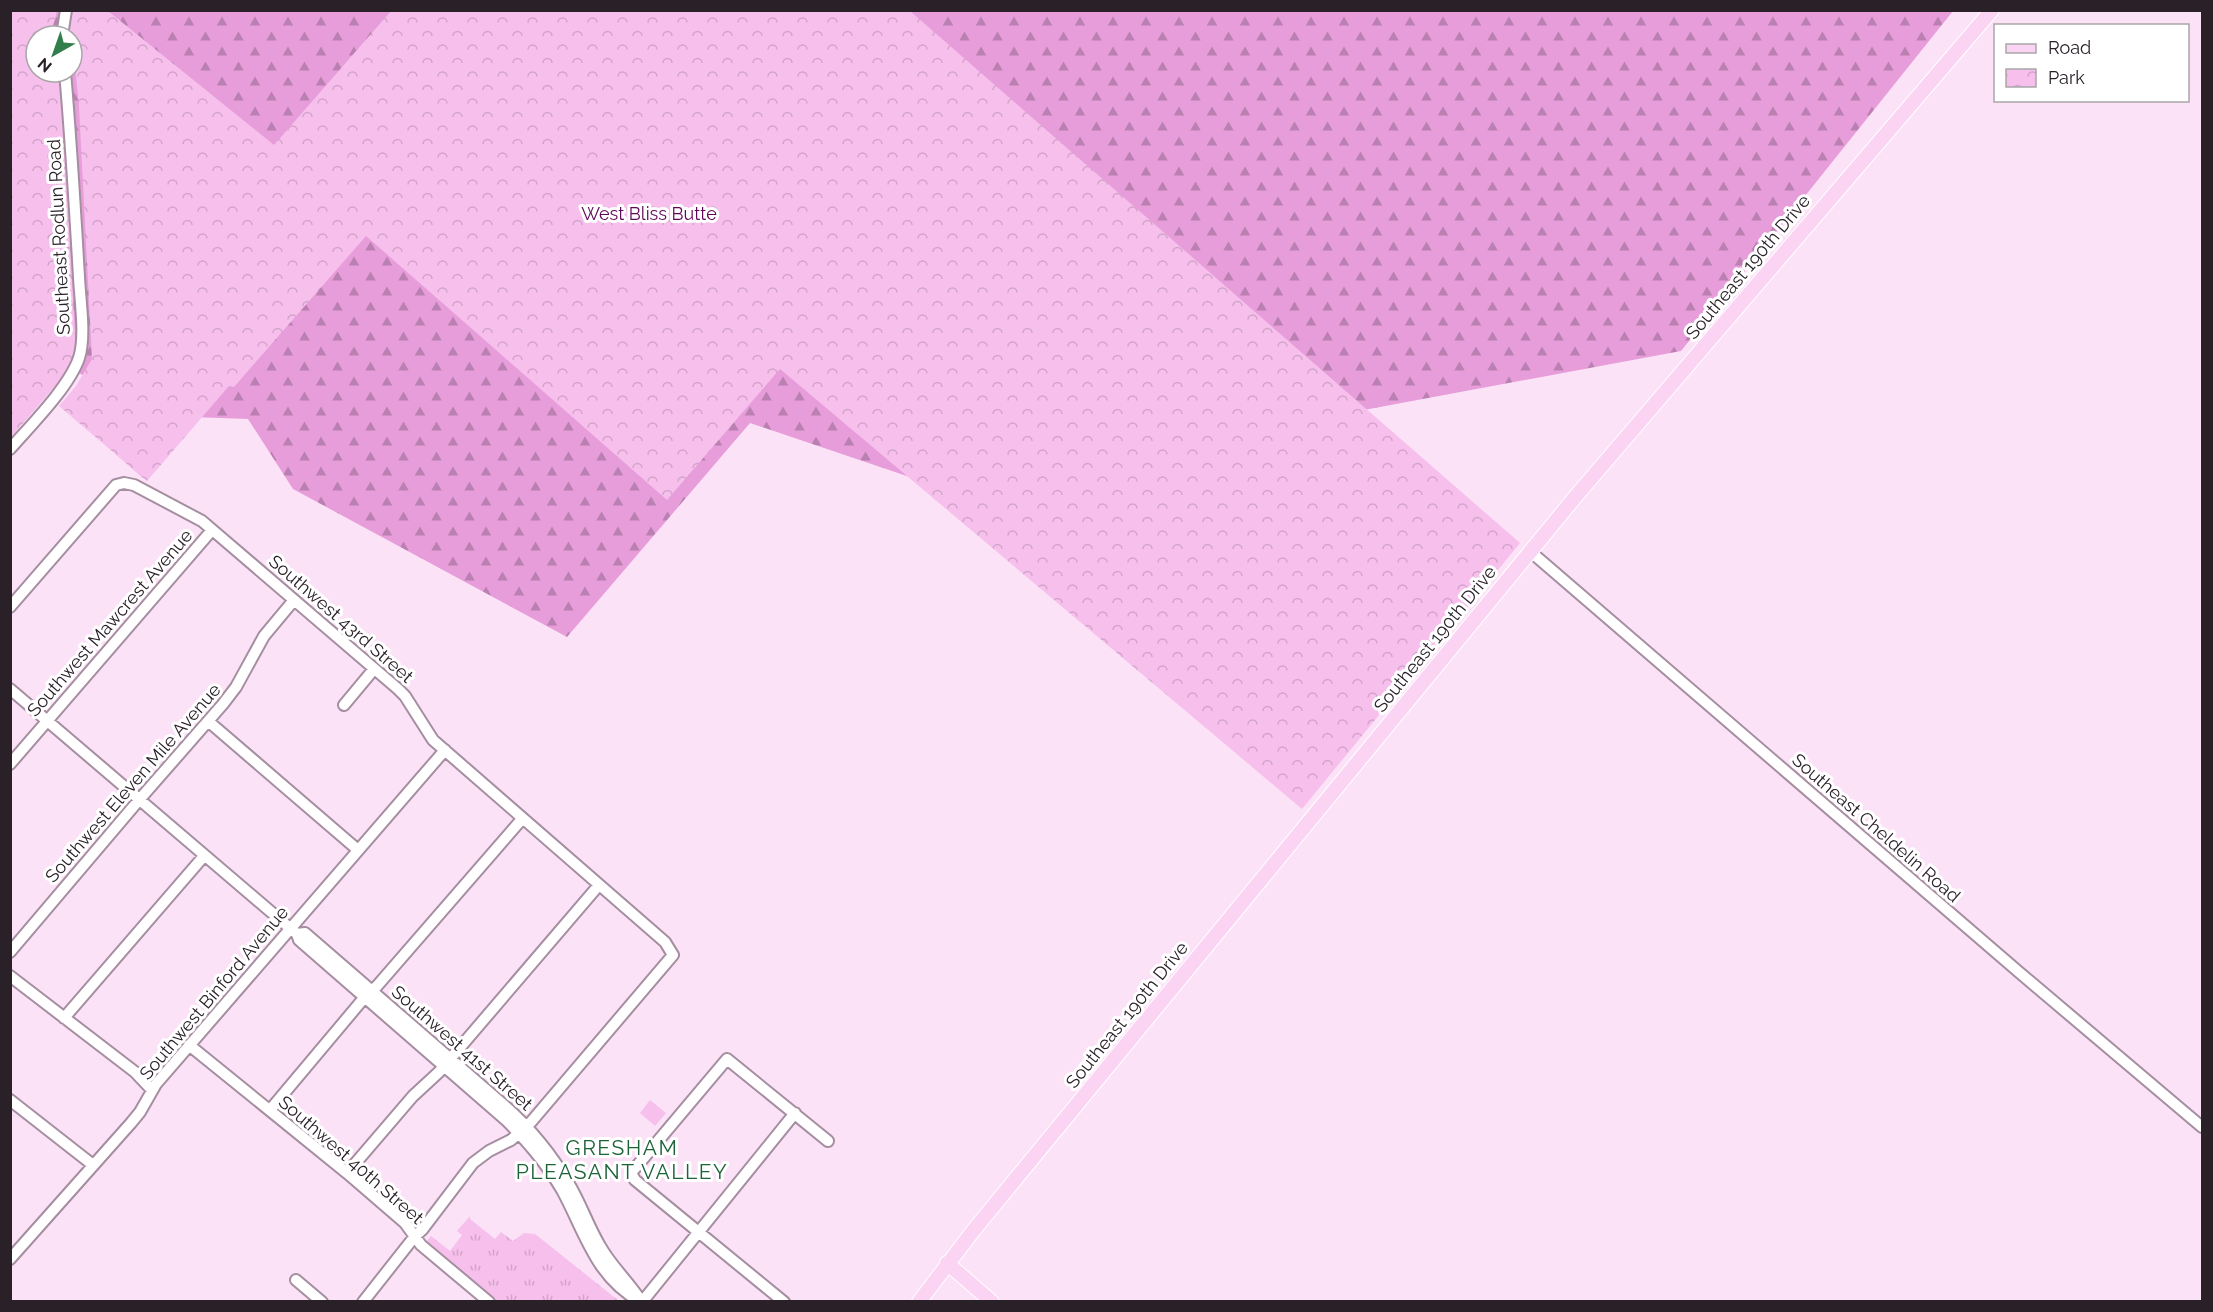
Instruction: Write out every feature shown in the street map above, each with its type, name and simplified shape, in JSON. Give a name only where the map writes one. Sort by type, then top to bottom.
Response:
[{"type":"main road","name":"Southeast 190th Drive","points":[[919,1302],[947,1263],[1531,552],[1793,240],[1992,10]]},
{"type":"main road","points":[[947,1263],[992,1302]]},
{"type":"street","name":"Southeast Rodlun Road","points":[[10,449],[66,381],[81,350],[74,176],[66,84]]},
{"type":"street","name":"Southwest 43rd Street","points":[[10,607],[112,489],[122,483],[134,485],[195,516],[405,696],[433,740],[665,942],[673,955],[523,1130]]},
{"type":"street","name":"Southwest Mawcrest Avenue","points":[[10,764],[212,530]]},
{"type":"street","name":"Southeast Cheldelin Road","points":[[1531,552],[2202,1127]]},
{"type":"street","name":"Southwest Eleven Mile Avenue","points":[[10,952],[236,687],[264,636],[294,600]]},
{"type":"street","points":[[345,705],[374,669]]},
{"type":"street","name":"Southwest 41st Street","points":[[10,689],[294,931],[299,940],[368,994],[523,1130],[555,1180],[589,1247],[603,1269],[625,1293],[641,1302]]},
{"type":"street","points":[[208,721],[358,850]]},
{"type":"street","name":"Southwest Binford Avenue","points":[[10,1259],[140,1112],[152,1090],[189,1045],[294,931],[358,850],[445,750]]},
{"type":"street","points":[[270,1110],[368,994],[522,819]]},
{"type":"street","points":[[64,1018],[204,856]]},
{"type":"street","points":[[347,1173],[413,1096],[439,1072],[599,885]]},
{"type":"street","points":[[10,976],[135,1072],[152,1090]]},
{"type":"street","name":"Southwest 40th Street","points":[[189,1045],[347,1173],[405,1223],[421,1245],[489,1302]]},
{"type":"street","points":[[784,1302],[631,1175],[632,1170],[727,1059],[828,1141]]},
{"type":"street","points":[[11,1102],[93,1165]]},
{"type":"street","points":[[641,1302],[795,1113]]},
{"type":"street","points":[[363,1302],[415,1236],[429,1222],[473,1163],[523,1130]]},
{"type":"street","points":[[296,1280],[322,1302]]},
{"type":"green space","points":[[11,11],[1953,11],[1681,351],[1337,415],[1161,562],[750,423],[567,637],[293,489],[248,419],[193,417],[143,478],[63,407],[90,380],[47,352]]},
{"type":"green space","points":[[11,11],[57,11],[54,24],[24,24],[24,84],[60,84],[63,109],[76,355],[63,377],[11,437]]},
{"type":"green space","name":"West Bliss Butte","points":[[73,11],[108,11],[274,145],[391,11],[910,11],[1520,543],[1302,809],[780,369],[667,500],[366,236],[234,387],[229,386],[147,481],[59,406],[76,386],[92,359],[77,84],[84,84],[84,24],[70,24]]},
{"type":"green space","points":[[650,1100],[666,1113],[655,1126],[640,1113]]},
{"type":"green space","points":[[470,1216],[470,1219],[495,1239],[501,1232],[513,1241],[524,1233],[535,1234],[619,1301],[495,1301],[424,1244],[431,1236],[450,1251],[462,1235],[457,1231]]},
{"type":"district","name":"GRESHAM PLEASANT VALLEY","points":[[622,1160]]}]
